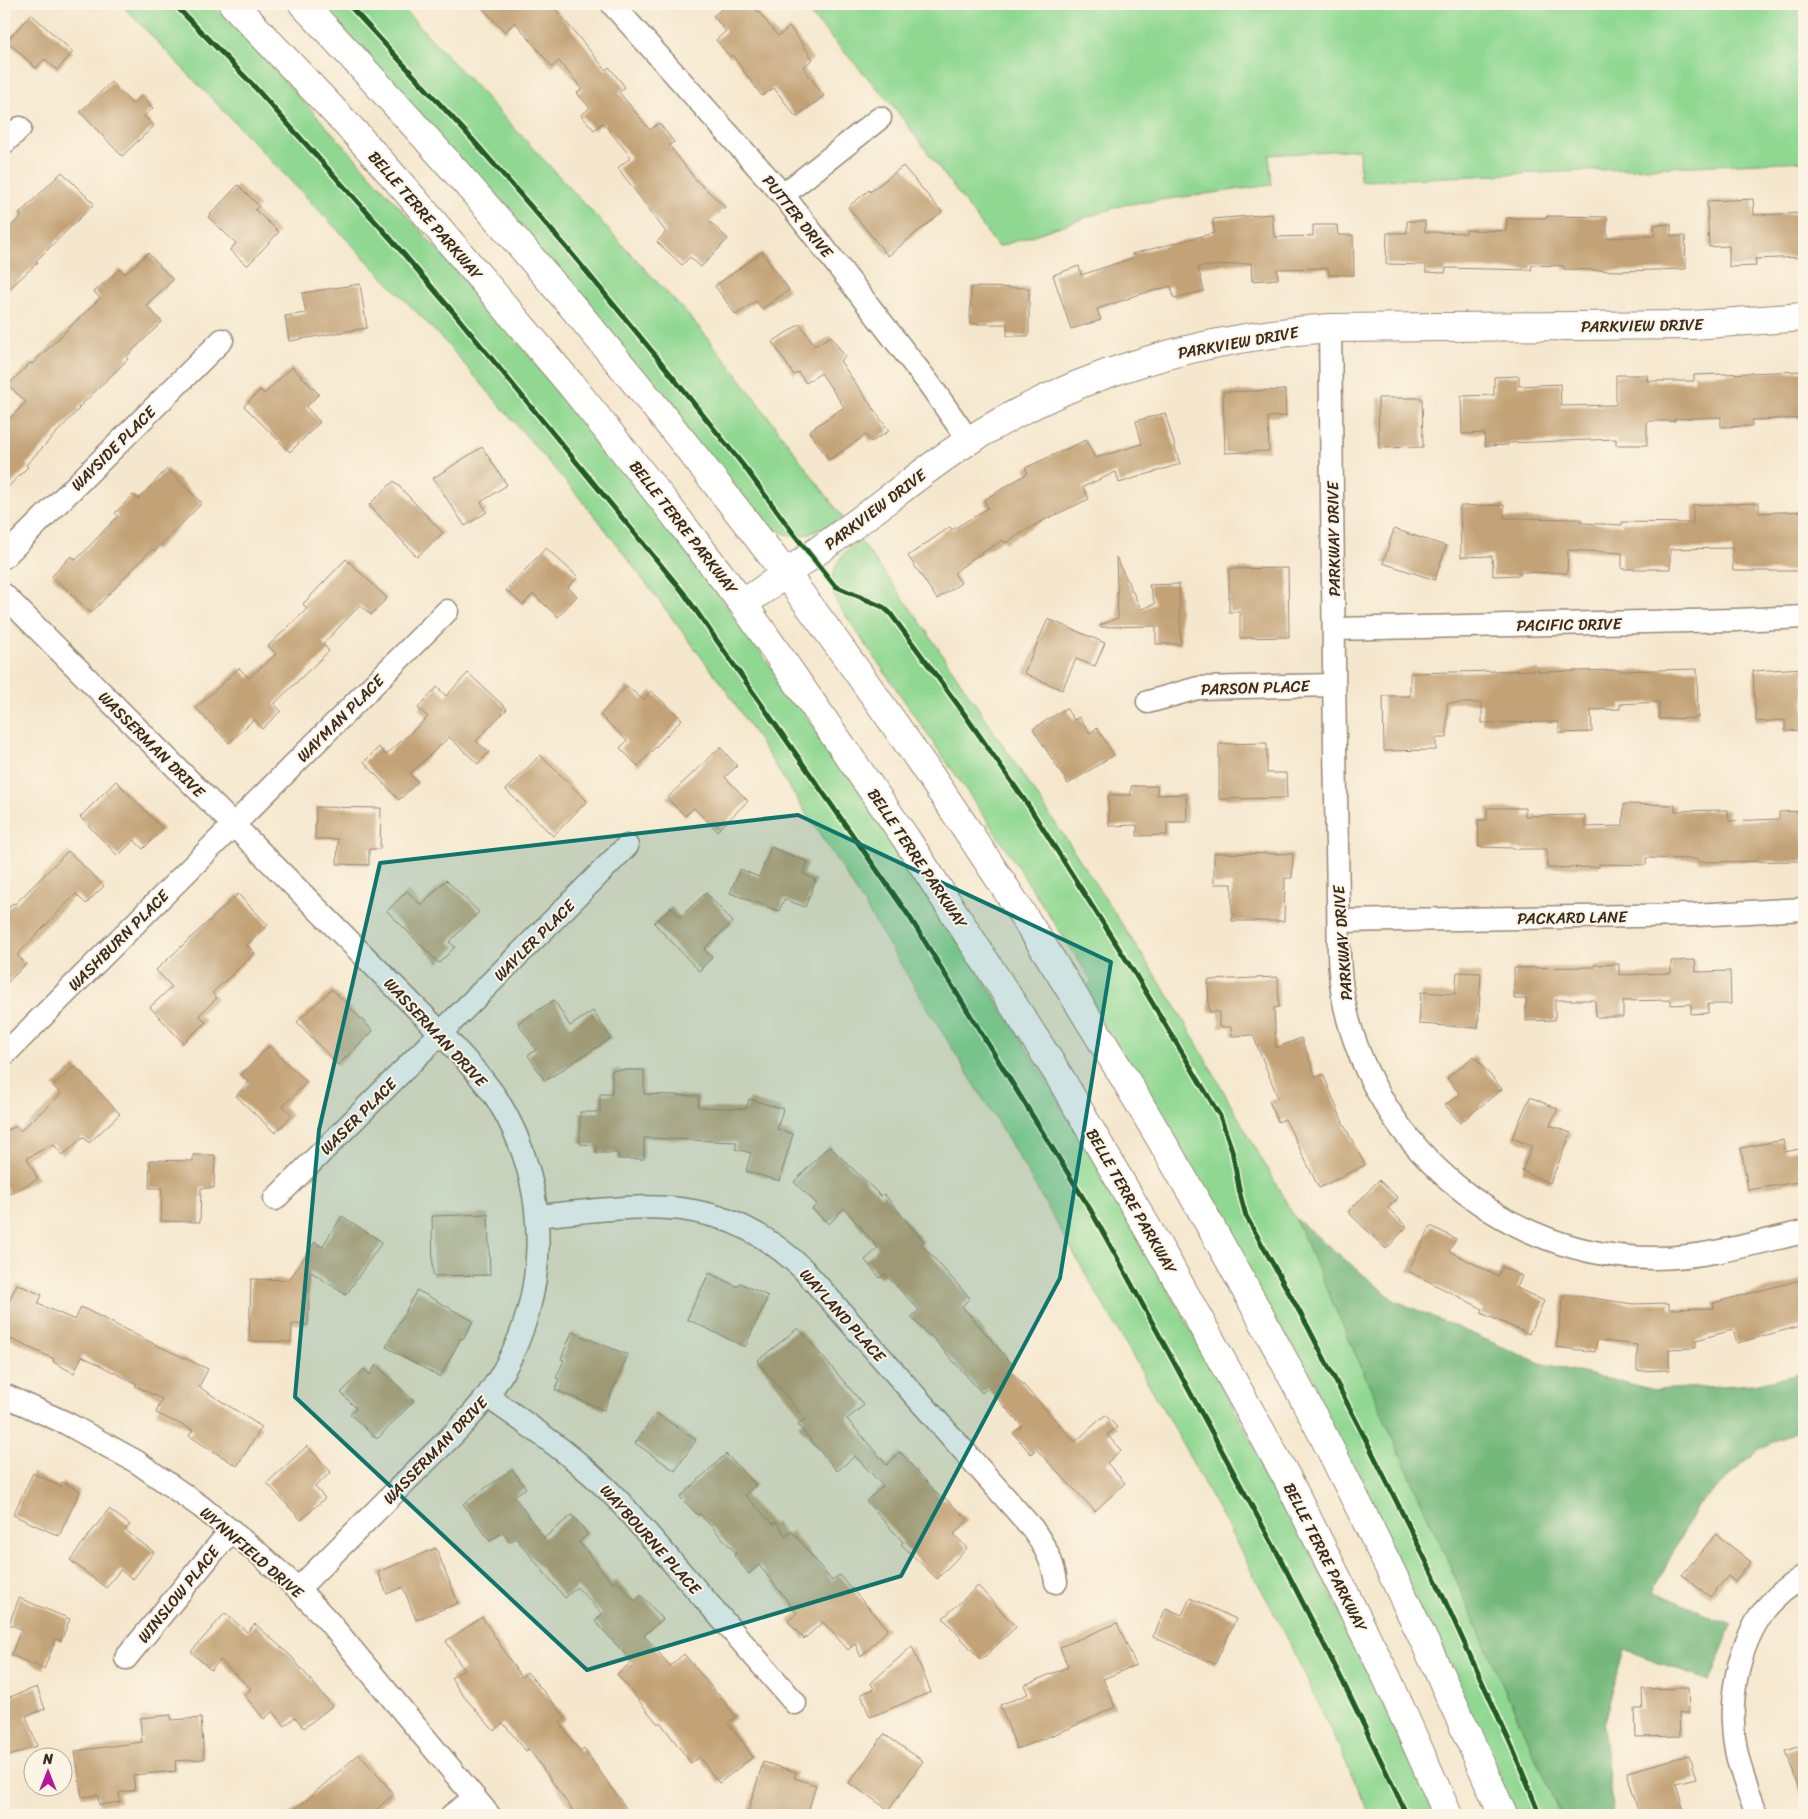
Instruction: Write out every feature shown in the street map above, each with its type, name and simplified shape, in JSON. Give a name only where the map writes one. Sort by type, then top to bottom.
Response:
[{"type":"main road","name":"BELLE TERRE PARKWAY","points":[[233,4],[357,135],[572,386],[664,500],[743,604],[905,836],[1058,1074],[1166,1260],[1286,1478],[1387,1678],[1448,1815]]},
{"type":"main road","points":[[302,4],[443,156],[646,394],[785,574],[870,690],[967,831],[1100,1038],[1274,1343],[1329,1448],[1435,1664],[1503,1815]]},
{"type":"main road","name":"PARKVIEW DRIVE","points":[[743,604],[969,441],[1064,390],[1092,378],[1141,362],[1239,338],[1330,328],[1693,325],[1804,317]]},
{"type":"street","name":"PUTTER DRIVE","points":[[612,4],[783,195],[930,385],[969,441]]},
{"type":"street","points":[[783,195],[880,118]]},
{"type":"street","points":[[4,143],[20,128]]},
{"type":"street","name":"PARKWAY DRIVE","points":[[1330,328],[1334,685],[1339,921],[1344,1003],[1358,1048],[1377,1090],[1400,1129],[1430,1163],[1466,1195],[1484,1208],[1522,1228],[1557,1241],[1587,1250],[1633,1257],[1659,1258],[1694,1255],[1804,1232]]},
{"type":"street","name":"WAYSIDE PLACE","points":[[4,557],[222,340]]},
{"type":"street","name":"WASSERMAN DRIVE","points":[[4,595],[441,1033],[488,1086],[506,1116],[526,1166],[537,1216],[536,1267],[526,1313],[508,1362],[487,1396],[448,1439],[298,1589]]},
{"type":"street","name":"WAYMAN PLACE","points":[[233,825],[447,611]]},
{"type":"street","name":"PACIFIC DRIVE","points":[[1334,629],[1735,620],[1804,616]]},
{"type":"street","name":"PARSON PLACE","points":[[1148,702],[1198,688],[1334,685]]},
{"type":"street","name":"WASHBURN PLACE","points":[[4,1055],[233,825]]},
{"type":"street","name":"WAYLER PLACE","points":[[441,1033],[627,846]]},
{"type":"street","name":"PACKARD LANE","points":[[1339,921],[1693,915],[1804,910]]},
{"type":"street","name":"WASER PLACE","points":[[275,1199],[441,1033]]},
{"type":"street","name":"WAYLAND PLACE","points":[[537,1216],[634,1206],[688,1209],[738,1224],[760,1235],[780,1249],[803,1269],[1032,1528],[1051,1559],[1056,1582]]},
{"type":"street","name":"WYNNFIELD DRIVE","points":[[4,1395],[58,1419],[114,1448],[167,1483],[231,1530],[298,1589],[329,1622],[489,1815]]},
{"type":"street","name":"WAYBOURNE PLACE","points":[[487,1396],[568,1454],[596,1477],[795,1703]]},
{"type":"street","name":"WINSLOW PLACE","points":[[126,1658],[231,1530]]},
{"type":"street","points":[[1757,1815],[1738,1762],[1734,1735],[1734,1705],[1740,1663],[1750,1635],[1767,1607],[1780,1593],[1804,1576]]},
{"type":"street","points":[[452,1815],[475,1798]]},
{"type":"highlighted area","points":[[798,815],[1111,962],[1060,1278],[901,1576],[587,1670],[295,1397],[319,1130],[380,863]]},
{"type":"green space","points":[[121,4],[212,4],[353,155],[490,310],[622,470],[748,635],[825,742],[936,907],[1043,1075],[1111,1189],[1267,1468],[1361,1655],[1436,1815],[1371,1815],[1284,1631],[1174,1428],[1014,1149],[838,862],[724,687],[596,517],[448,345]]},
{"type":"green space","points":[[318,4],[399,4],[697,325],[736,373],[843,518],[819,530],[799,536],[779,532],[756,515]]},
{"type":"green space","points":[[801,4],[1804,4],[1804,161],[1360,181],[1359,149],[1269,155],[1272,185],[1123,205],[998,247],[894,107]]},
{"type":"green space","points":[[859,539],[919,620],[1176,1007],[1295,1218],[1561,1815],[1515,1815],[1084,988],[1092,981],[993,829],[837,603],[834,593],[833,575],[839,560]]},
{"type":"green space","points":[[1295,1218],[1394,1300],[1540,1363],[1655,1390],[1754,1384],[1804,1373],[1804,1428],[1757,1450],[1695,1509],[1653,1591],[1732,1625],[1709,1681],[1624,1650],[1603,1725],[1613,1815],[1561,1815]]},
{"type":"building","points":[[479,4],[551,4],[606,70],[609,67],[625,87],[619,92],[650,130],[659,123],[674,142],[669,145],[695,179],[725,207],[710,222],[728,239],[701,267],[690,257],[682,265],[657,242],[666,232],[618,168],[631,157],[603,123],[594,130],[581,115],[590,108],[577,93],[582,89],[559,61],[552,67],[515,22],[505,32]]},
{"type":"building","points":[[728,4],[752,4],[778,36],[790,27],[813,59],[803,67],[824,96],[796,117],[774,88],[762,96],[732,55],[730,57],[716,40],[726,31],[713,16]]},
{"type":"building","points":[[31,14],[73,52],[57,70],[45,59],[36,68],[7,41]]},
{"type":"building","points":[[111,82],[132,104],[141,96],[153,108],[144,116],[154,126],[122,156],[80,112]]},
{"type":"building","points":[[903,166],[942,212],[888,256],[848,207]]},
{"type":"building","points":[[62,172],[94,204],[4,294],[4,233],[22,216],[19,214]]},
{"type":"building","points":[[238,185],[259,206],[255,210],[279,232],[247,266],[230,250],[236,243],[208,217]]},
{"type":"building","points":[[1753,199],[1754,215],[1804,213],[1804,257],[1755,259],[1756,266],[1729,267],[1729,246],[1709,247],[1707,201]]},
{"type":"building","points":[[1272,214],[1274,237],[1313,236],[1313,225],[1337,225],[1338,235],[1353,235],[1354,275],[1329,275],[1328,268],[1277,269],[1278,279],[1252,281],[1251,263],[1198,267],[1204,291],[1174,298],[1171,286],[1130,297],[1097,309],[1101,320],[1071,329],[1053,275],[1079,266],[1081,275],[1133,258],[1132,254],[1214,233],[1213,219]]},
{"type":"building","points":[[1547,216],[1607,217],[1607,238],[1655,236],[1654,225],[1671,224],[1671,236],[1685,236],[1686,269],[1621,271],[1564,269],[1564,266],[1532,265],[1531,270],[1446,268],[1445,273],[1426,272],[1426,265],[1386,264],[1387,233],[1407,233],[1407,221],[1425,221],[1425,232],[1466,233],[1467,230],[1506,231],[1507,218],[1547,218]]},
{"type":"building","points":[[762,252],[789,290],[762,309],[756,301],[736,315],[715,286]]},
{"type":"building","points":[[148,253],[173,280],[146,305],[162,322],[126,357],[128,359],[78,408],[26,465],[28,467],[4,491],[4,424],[26,402],[8,385],[100,298],[94,292],[120,269],[125,274]]},
{"type":"building","points":[[360,284],[367,328],[289,341],[285,316],[306,313],[302,293]]},
{"type":"building","points":[[971,287],[1029,288],[1029,336],[1007,336],[1007,324],[970,324]]},
{"type":"building","points":[[800,324],[815,346],[831,336],[845,357],[840,361],[889,431],[871,442],[866,435],[829,460],[809,431],[844,407],[821,373],[806,383],[798,372],[794,375],[772,342]]},
{"type":"building","points":[[292,367],[319,394],[306,407],[320,422],[290,452],[244,406],[260,390],[264,394]]},
{"type":"building","points":[[1804,371],[1804,418],[1752,420],[1752,426],[1721,427],[1721,417],[1675,419],[1675,421],[1647,421],[1647,445],[1616,445],[1616,439],[1508,443],[1508,445],[1485,446],[1484,433],[1462,434],[1461,396],[1494,395],[1494,377],[1519,376],[1519,386],[1560,384],[1561,406],[1616,405],[1616,375],[1647,375],[1647,381],[1694,381],[1694,375]]},
{"type":"building","points":[[1285,390],[1286,416],[1268,417],[1269,451],[1225,453],[1223,392]]},
{"type":"building","points":[[1378,398],[1422,398],[1423,447],[1379,448]]},
{"type":"building","points":[[1165,413],[1180,464],[1119,483],[1116,472],[1083,487],[1089,499],[1044,520],[1005,543],[1003,540],[972,559],[954,573],[961,583],[937,599],[908,556],[950,527],[952,530],[988,508],[984,500],[1028,473],[1025,468],[1086,440],[1095,458],[1142,444],[1136,421]]},
{"type":"building","points":[[482,447],[507,485],[481,502],[487,512],[465,526],[433,478]]},
{"type":"building","points":[[167,469],[202,503],[155,551],[152,549],[91,613],[52,576],[71,556],[76,560],[118,516],[115,513],[133,495],[138,499]]},
{"type":"building","points":[[394,481],[443,533],[417,557],[369,505]]},
{"type":"building","points":[[1759,503],[1759,513],[1804,511],[1804,571],[1733,571],[1732,548],[1670,549],[1670,569],[1622,569],[1622,553],[1568,550],[1567,573],[1520,572],[1520,575],[1493,576],[1492,556],[1461,557],[1460,506],[1504,505],[1504,518],[1581,519],[1581,523],[1622,525],[1622,522],[1693,523],[1693,505]]},
{"type":"building","points":[[1394,529],[1446,546],[1435,580],[1383,563]]},
{"type":"building","points":[[546,548],[578,577],[568,587],[577,596],[558,617],[533,594],[523,605],[506,590]]},
{"type":"building","points":[[1116,557],[1141,609],[1155,604],[1149,585],[1179,584],[1181,644],[1156,644],[1156,626],[1101,627],[1100,625],[1118,618]]},
{"type":"building","points":[[346,559],[387,598],[371,615],[360,605],[323,644],[329,651],[274,704],[281,711],[262,729],[254,719],[229,743],[196,708],[239,668],[249,678],[276,654],[268,646],[307,609],[303,604]]},
{"type":"building","points":[[1288,568],[1289,637],[1240,638],[1240,612],[1229,612],[1229,569]]},
{"type":"building","points":[[1048,619],[1105,643],[1095,666],[1076,659],[1062,690],[1024,673]]},
{"type":"building","points":[[1804,668],[1804,730],[1785,731],[1785,720],[1756,722],[1753,671]]},
{"type":"building","points":[[1697,669],[1698,718],[1659,719],[1659,702],[1620,704],[1620,709],[1591,710],[1592,732],[1559,733],[1559,722],[1482,723],[1482,703],[1447,703],[1447,738],[1436,738],[1436,750],[1384,751],[1383,696],[1410,696],[1410,673]]},
{"type":"building","points":[[468,673],[507,709],[476,741],[489,752],[478,764],[449,737],[410,774],[418,782],[399,800],[364,762],[379,747],[386,755],[428,717],[418,708],[437,687],[446,696]]},
{"type":"building","points":[[627,686],[643,700],[651,691],[682,719],[638,766],[620,748],[627,741],[600,715]]},
{"type":"building","points":[[1066,708],[1074,720],[1079,717],[1090,733],[1097,728],[1114,755],[1068,784],[1033,729]]},
{"type":"building","points":[[1267,743],[1267,773],[1286,773],[1287,798],[1219,799],[1219,744]]},
{"type":"building","points":[[720,747],[737,766],[725,777],[748,801],[717,831],[694,808],[685,816],[667,798]]},
{"type":"building","points":[[540,755],[587,801],[553,836],[506,790]]},
{"type":"building","points":[[116,781],[163,829],[143,849],[134,840],[118,856],[80,817]]},
{"type":"building","points":[[1131,786],[1157,786],[1157,795],[1186,794],[1187,822],[1167,822],[1167,835],[1137,836],[1137,825],[1109,826],[1108,795],[1131,795]]},
{"type":"building","points":[[1624,804],[1675,805],[1675,811],[1728,810],[1729,821],[1779,819],[1779,812],[1804,811],[1804,861],[1698,862],[1698,859],[1646,858],[1646,865],[1599,864],[1599,867],[1547,868],[1547,849],[1479,847],[1478,820],[1487,820],[1487,808],[1525,808],[1525,816],[1585,815],[1585,827],[1623,826]]},
{"type":"building","points":[[316,807],[381,808],[380,849],[369,849],[369,865],[337,864],[338,839],[315,839]]},
{"type":"building","points":[[771,847],[808,862],[803,874],[816,880],[805,907],[784,899],[779,911],[730,893],[740,869],[759,877]]},
{"type":"building","points":[[68,851],[104,886],[86,904],[76,894],[17,955],[26,964],[4,986],[4,913]]},
{"type":"building","points":[[1214,853],[1293,854],[1292,878],[1285,878],[1284,921],[1232,921],[1232,884],[1214,884]]},
{"type":"building","points":[[446,880],[479,912],[449,942],[455,947],[439,963],[387,911],[407,891],[421,905]]},
{"type":"building","points":[[706,893],[733,922],[704,949],[712,958],[699,971],[654,923],[671,907],[680,917]]},
{"type":"building","points":[[238,894],[268,925],[247,945],[255,953],[212,993],[217,998],[199,1015],[206,1022],[183,1043],[150,1007],[172,987],[156,970]]},
{"type":"building","points":[[1695,960],[1696,972],[1730,971],[1731,1004],[1708,1004],[1708,1013],[1691,1014],[1691,1004],[1671,1005],[1671,1000],[1623,1001],[1623,1017],[1596,1017],[1595,1000],[1555,1000],[1555,1020],[1526,1021],[1526,999],[1514,999],[1514,968],[1595,967],[1594,965],[1619,964],[1619,975],[1671,973],[1671,961]]},
{"type":"building","points":[[1457,972],[1481,973],[1478,1028],[1419,1024],[1421,992],[1455,994]]},
{"type":"building","points":[[1278,977],[1279,1007],[1274,1008],[1276,1048],[1301,1038],[1316,1077],[1323,1074],[1343,1123],[1365,1165],[1319,1188],[1285,1119],[1278,1122],[1269,1101],[1278,1098],[1253,1035],[1232,1036],[1231,1027],[1219,1027],[1219,1012],[1209,1012],[1208,980]]},
{"type":"building","points":[[332,989],[373,1031],[338,1065],[297,1022]]},
{"type":"building","points":[[554,1000],[570,1026],[593,1011],[611,1038],[545,1081],[528,1055],[536,1050],[518,1023]]},
{"type":"building","points":[[269,1046],[307,1082],[283,1106],[292,1115],[275,1133],[236,1096],[249,1082],[241,1075]]},
{"type":"building","points":[[1474,1056],[1502,1089],[1460,1123],[1445,1105],[1460,1094],[1447,1078]]},
{"type":"building","points":[[75,1066],[120,1114],[89,1143],[83,1137],[63,1155],[53,1144],[27,1158],[38,1179],[9,1194],[4,1184],[4,1132],[17,1126],[20,1131],[61,1094],[53,1086]]},
{"type":"building","points":[[612,1070],[644,1070],[644,1094],[699,1096],[698,1107],[746,1109],[749,1099],[783,1109],[777,1129],[793,1134],[779,1181],[746,1171],[751,1153],[735,1149],[737,1142],[644,1138],[644,1159],[618,1159],[618,1153],[596,1153],[596,1145],[580,1144],[580,1112],[600,1112],[600,1094],[612,1094]]},
{"type":"building","points":[[1530,1097],[1558,1109],[1550,1125],[1571,1133],[1550,1183],[1522,1171],[1532,1146],[1512,1138]]},
{"type":"building","points":[[1783,1140],[1785,1152],[1799,1149],[1804,1181],[1748,1190],[1741,1148]]},
{"type":"building","points":[[829,1146],[881,1196],[884,1194],[924,1242],[921,1244],[970,1298],[962,1306],[1013,1365],[1009,1369],[1075,1442],[1105,1415],[1117,1427],[1107,1435],[1121,1450],[1107,1463],[1125,1483],[1095,1511],[1036,1449],[1031,1454],[1013,1433],[1022,1426],[988,1388],[982,1393],[930,1335],[911,1317],[919,1310],[885,1274],[880,1278],[865,1260],[878,1248],[844,1208],[829,1224],[812,1209],[817,1204],[794,1182]]},
{"type":"building","points":[[193,1155],[215,1155],[214,1188],[201,1188],[200,1222],[161,1221],[162,1188],[149,1188],[150,1160],[193,1161]]},
{"type":"building","points":[[1379,1180],[1398,1198],[1388,1208],[1407,1227],[1386,1249],[1348,1212]]},
{"type":"building","points":[[488,1214],[490,1275],[433,1276],[432,1216]]},
{"type":"building","points":[[342,1216],[382,1242],[346,1295],[310,1271],[308,1325],[292,1324],[291,1342],[249,1341],[251,1279],[289,1280],[315,1242],[322,1247]]},
{"type":"building","points":[[1431,1226],[1456,1239],[1449,1251],[1498,1276],[1502,1267],[1522,1276],[1517,1288],[1544,1301],[1529,1334],[1481,1313],[1483,1309],[1408,1271]]},
{"type":"building","points":[[709,1273],[738,1287],[740,1283],[768,1296],[745,1347],[687,1319]]},
{"type":"building","points":[[1804,1279],[1804,1325],[1737,1343],[1733,1330],[1696,1340],[1696,1348],[1669,1349],[1669,1370],[1637,1371],[1637,1345],[1597,1340],[1595,1352],[1556,1347],[1564,1294],[1633,1304],[1669,1303],[1669,1309],[1714,1308],[1713,1303]]},
{"type":"building","points":[[17,1284],[42,1295],[38,1304],[75,1320],[81,1307],[208,1369],[199,1387],[262,1427],[237,1466],[189,1436],[193,1430],[156,1413],[162,1399],[135,1386],[137,1384],[82,1356],[74,1373],[53,1362],[54,1359],[4,1336],[4,1312]]},
{"type":"building","points":[[417,1290],[473,1321],[463,1339],[461,1338],[440,1377],[386,1347]]},
{"type":"building","points":[[798,1328],[864,1405],[847,1419],[887,1465],[900,1452],[943,1500],[945,1498],[968,1520],[954,1534],[967,1548],[937,1579],[901,1544],[903,1542],[866,1501],[883,1486],[855,1456],[837,1471],[798,1425],[805,1419],[757,1361]]},
{"type":"building","points":[[572,1332],[628,1355],[604,1410],[555,1390],[559,1379],[556,1378],[564,1360],[561,1359]]},
{"type":"building","points":[[376,1365],[414,1401],[377,1439],[350,1414],[356,1408],[341,1393],[364,1369],[370,1375]]},
{"type":"building","points":[[656,1413],[696,1440],[675,1471],[635,1443]]},
{"type":"building","points":[[307,1446],[331,1472],[315,1487],[325,1498],[301,1520],[267,1483]]},
{"type":"building","points":[[726,1454],[756,1485],[745,1495],[773,1524],[776,1522],[786,1536],[792,1531],[832,1581],[839,1575],[888,1629],[861,1657],[855,1643],[848,1650],[823,1622],[804,1639],[788,1621],[797,1613],[759,1565],[749,1574],[734,1555],[736,1553],[700,1514],[698,1515],[680,1497]]},
{"type":"building","points":[[512,1469],[526,1488],[514,1496],[544,1538],[572,1515],[588,1534],[579,1542],[612,1583],[616,1580],[635,1601],[641,1595],[663,1619],[644,1635],[670,1666],[684,1654],[719,1694],[736,1717],[728,1723],[753,1757],[719,1783],[699,1757],[691,1763],[660,1722],[658,1724],[617,1674],[632,1662],[595,1621],[602,1614],[577,1587],[565,1598],[516,1538],[510,1542],[503,1532],[490,1541],[463,1504]]},
{"type":"building","points":[[33,1473],[61,1487],[62,1482],[80,1491],[59,1536],[13,1515]]},
{"type":"building","points":[[109,1509],[130,1525],[125,1530],[154,1552],[133,1579],[120,1570],[106,1588],[70,1560]]},
{"type":"building","points":[[1716,1534],[1751,1562],[1735,1581],[1728,1576],[1710,1597],[1682,1575]]},
{"type":"building","points":[[436,1548],[458,1603],[416,1620],[403,1587],[387,1594],[378,1572]]},
{"type":"building","points":[[978,1586],[1016,1627],[981,1660],[943,1618]]},
{"type":"building","points":[[19,1598],[70,1619],[61,1641],[56,1639],[44,1669],[11,1655],[21,1629],[9,1624]]},
{"type":"building","points":[[1190,1598],[1236,1619],[1215,1664],[1153,1637],[1166,1608],[1182,1615]]},
{"type":"building","points":[[225,1613],[247,1632],[255,1624],[291,1656],[332,1706],[304,1728],[295,1717],[285,1726],[273,1711],[264,1719],[244,1695],[251,1689],[220,1660],[211,1670],[191,1652]]},
{"type":"building","points":[[482,1617],[521,1677],[527,1672],[566,1718],[560,1723],[580,1752],[584,1749],[631,1815],[576,1815],[529,1749],[526,1751],[503,1723],[494,1731],[461,1693],[451,1678],[464,1670],[446,1641]]},
{"type":"building","points":[[1117,1623],[1136,1665],[1103,1679],[1115,1707],[1068,1729],[1017,1749],[1000,1705],[1028,1694],[1024,1685],[1068,1667],[1060,1647]]},
{"type":"building","points":[[912,1646],[931,1692],[870,1717],[861,1694],[874,1689],[871,1683]]},
{"type":"building","points":[[37,1687],[45,1709],[26,1716],[37,1746],[22,1746],[22,1751],[4,1758],[4,1699]]},
{"type":"building","points":[[1688,1688],[1689,1713],[1679,1713],[1680,1736],[1636,1737],[1635,1709],[1643,1709],[1642,1689]]},
{"type":"building","points":[[171,1715],[171,1720],[201,1718],[204,1759],[175,1761],[176,1771],[133,1775],[135,1790],[119,1793],[120,1802],[99,1805],[98,1795],[82,1797],[75,1751],[142,1742],[140,1718]]},
{"type":"building","points":[[884,1734],[923,1761],[889,1810],[849,1783]]},
{"type":"building","points":[[1804,1745],[1804,1796],[1801,1796],[1786,1751]]},
{"type":"building","points":[[359,1754],[394,1794],[370,1815],[289,1815]]},
{"type":"building","points":[[1689,1755],[1696,1779],[1676,1784],[1685,1815],[1639,1815],[1627,1772]]},
{"type":"building","points":[[763,1762],[796,1772],[794,1778],[816,1785],[807,1815],[747,1815]]},
{"type":"cycle path","points":[[174,4],[252,84],[390,238],[459,319],[683,592],[909,916],[1090,1209],[1120,1263],[1280,1558],[1343,1682],[1407,1815]]},
{"type":"cycle path","points":[[348,4],[472,139],[567,248],[746,469],[835,586],[883,607],[890,613],[958,705],[1028,805],[1132,969],[1220,1116],[1232,1150],[1246,1216],[1308,1327],[1435,1579],[1512,1747],[1540,1815]]}]
